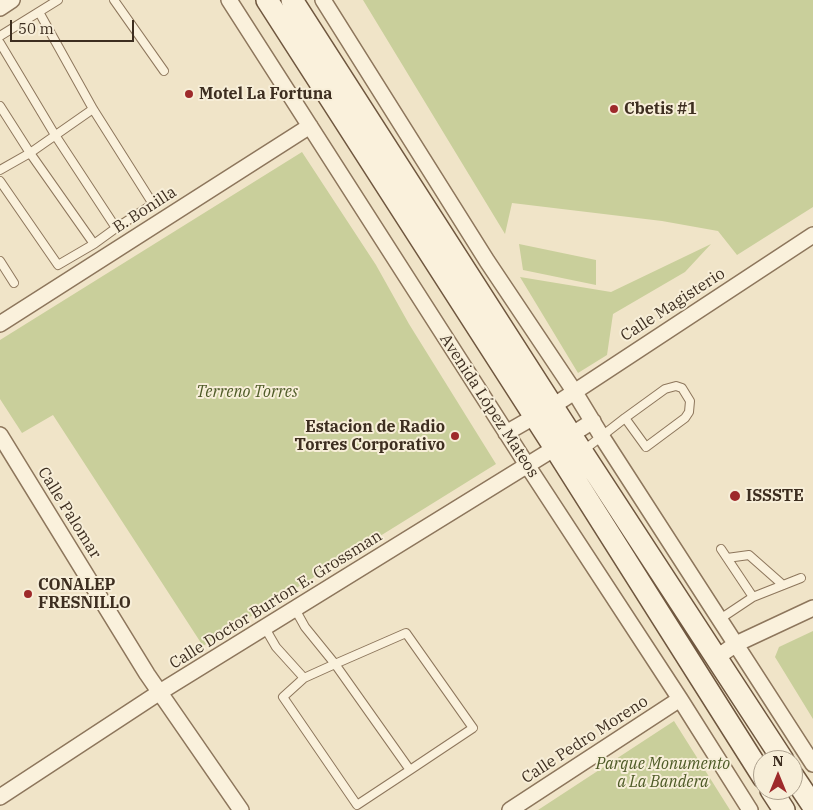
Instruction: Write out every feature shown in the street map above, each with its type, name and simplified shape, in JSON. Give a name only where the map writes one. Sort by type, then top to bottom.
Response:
[{"type":"main road","name":"Avenida López Mateos","points":[[268,0],[534,416],[570,445],[716,658],[776,750]]},
{"type":"main road","name":"Avenida López Mateos","points":[[292,0],[553,406],[570,445],[753,760]]},
{"type":"main road","points":[[803,791],[813,806]]},
{"type":"street","points":[[0,8],[12,0]]},
{"type":"street","name":"Avenida López Mateos","points":[[229,0],[750,810]]},
{"type":"street","points":[[323,0],[487,261],[574,391],[813,764]]},
{"type":"street","name":"B. Bonilla","points":[[0,324],[310,126]]},
{"type":"street","name":"Calle Magisterio","points":[[506,433],[553,406],[813,235]]},
{"type":"street","name":"Calle Doctor Burton E. Grossman","points":[[0,797],[160,692],[527,465],[570,445],[593,421]]},
{"type":"street","name":"Calle Palomar","points":[[0,435],[147,674],[241,810]]},
{"type":"street","points":[[716,658],[736,644],[813,608]]},
{"type":"street","name":"Calle Pedro Moreno","points":[[510,810],[680,699]]},
{"type":"lane","points":[[0,36],[58,0]]},
{"type":"lane","points":[[114,0],[164,71]]},
{"type":"lane","points":[[0,181],[58,265],[94,244],[153,204],[93,109],[39,12]]},
{"type":"lane","points":[[0,43],[55,135],[116,228]]},
{"type":"lane","points":[[0,106],[30,153],[94,244]]},
{"type":"lane","points":[[0,170],[30,153],[93,109]]},
{"type":"lane","points":[[0,261],[14,283]]},
{"type":"lane","points":[[570,445],[602,437],[625,418],[665,389],[676,386],[682,388],[690,401],[689,412],[685,418],[646,447],[625,418]]},
{"type":"lane","points":[[721,549],[753,598]]},
{"type":"lane","points":[[727,558],[749,556],[783,585]]},
{"type":"lane","points":[[720,619],[753,598],[801,578]]},
{"type":"lane","points":[[295,609],[305,626],[335,664],[410,770]]},
{"type":"lane","points":[[264,628],[276,647],[304,678]]},
{"type":"lane","points":[[406,633],[473,728],[357,805],[283,696],[304,678],[406,633]]},
{"type":"green space","name":"Cbetis #1","points":[[363,0],[813,0],[813,207],[737,255],[718,231],[662,221],[512,203],[505,234]]},
{"type":"green space","name":"Terreno Torres","points":[[302,152],[376,265],[409,324],[496,464],[203,646],[53,415],[22,433],[0,399],[0,340]]},
{"type":"green space","points":[[519,244],[596,260],[596,285],[523,270]]},
{"type":"green space","points":[[711,244],[685,272],[613,314],[607,355],[578,373],[520,277],[611,292]]},
{"type":"green space","points":[[813,631],[813,719],[775,657],[779,647]]},
{"type":"green space","name":"Parque Monumento a La Bandera","points":[[674,721],[730,810],[538,810]]},
{"type":"place","name":"Motel La Fortuna","points":[[189,94]]},
{"type":"place","name":"Cbetis #1","points":[[614,109]]},
{"type":"place","name":"Estacion de Radio Torres Corporativo","points":[[455,436]]},
{"type":"place","name":"ISSSTE","points":[[735,496]]},
{"type":"place","name":"CONALEP FRESNILLO","points":[[28,594]]}]
